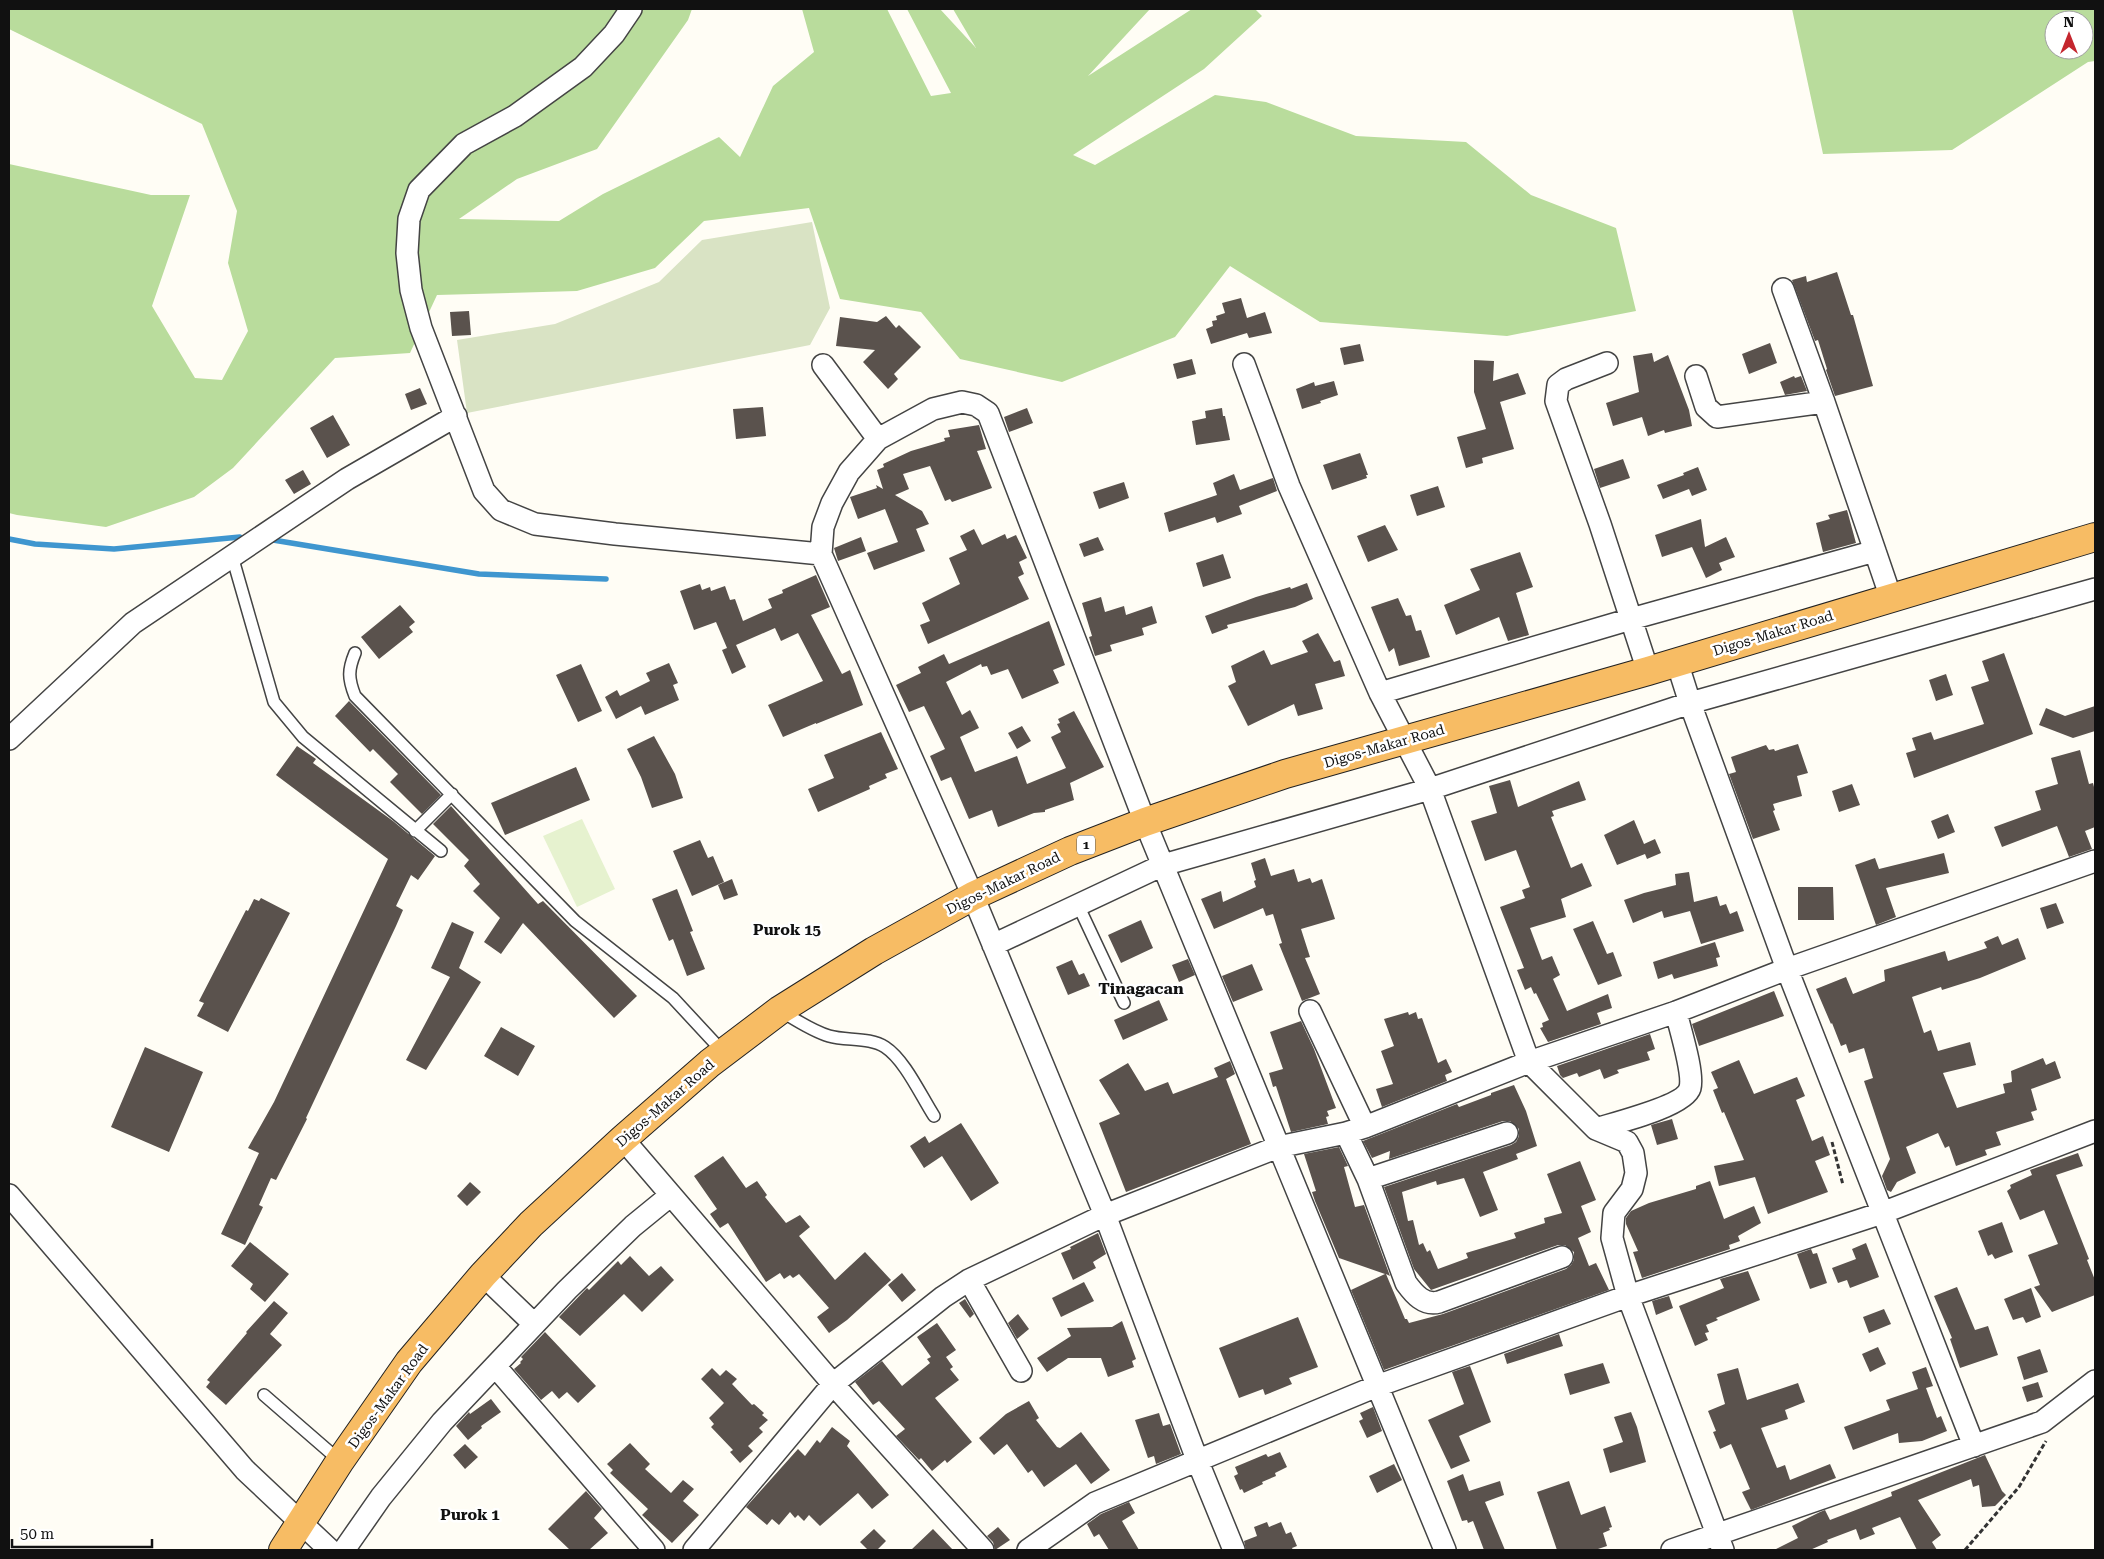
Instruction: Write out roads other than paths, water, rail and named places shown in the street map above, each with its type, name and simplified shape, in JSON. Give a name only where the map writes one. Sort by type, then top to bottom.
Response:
[{"type":"highway","name":"Digos-Makar Road","points":[[284,1550],[340,1461],[409,1362],[483,1275],[531,1224],[623,1139],[724,1052],[780,1010],[874,951],[972,896],[1070,851],[1145,822],[1285,774],[1648,671],[2095,537]]},
{"type":"street","points":[[631,9],[614,34],[583,67],[515,116],[464,144],[419,190],[409,219],[407,253],[411,290],[422,328],[484,491],[502,510],[535,524],[615,534],[822,554]]},
{"type":"street","points":[[1783,289],[1891,598]]},
{"type":"street","points":[[1607,363],[1566,379],[1558,385],[1556,401],[1600,524],[1648,671]]},
{"type":"street","points":[[823,364],[878,439]]},
{"type":"street","points":[[1244,364],[1289,486],[1380,693],[1430,789],[1528,1062],[1596,1129],[1627,1142],[1635,1162],[1636,1173],[1632,1189],[1614,1213],[1612,1238],[1628,1296],[1720,1543]]},
{"type":"street","points":[[1696,376],[1706,407],[1717,417],[1824,402]]},
{"type":"street","points":[[1234,1550],[1198,1462],[1105,1215],[993,944],[822,554],[823,527],[832,504],[849,472],[878,439],[933,409],[962,402],[976,405],[988,413],[1145,822],[1445,1550]]},
{"type":"street","points":[[9,738],[133,623],[347,479],[456,416]]},
{"type":"street","points":[[1380,693],[1631,619],[1875,551]]},
{"type":"street","points":[[993,944],[1163,865],[1430,789],[1690,703],[2095,589]]},
{"type":"street","points":[[1677,662],[1690,703],[1787,969],[1974,1446]]},
{"type":"street","points":[[694,1550],[833,1384],[942,1297],[969,1280],[1105,1215],[1278,1147],[1355,1130],[1528,1062],[1676,1012],[1787,969],[2095,861]]},
{"type":"street","points":[[1310,1011],[1355,1130],[1368,1179],[1406,1282],[1415,1294],[1432,1304],[1562,1257]]},
{"type":"street","points":[[1596,1129],[1660,1110],[1686,1095],[1690,1089],[1689,1068],[1676,1012]]},
{"type":"street","points":[[1028,1550],[1096,1503],[1377,1386],[1628,1296],[1882,1213],[2095,1131]]},
{"type":"street","points":[[1368,1179],[1507,1132]]},
{"type":"street","points":[[623,1139],[833,1384],[983,1550]]},
{"type":"street","points":[[9,1194],[245,1470],[330,1550]]},
{"type":"street","points":[[344,1550],[408,1462],[442,1422],[534,1324],[633,1226],[671,1196]]},
{"type":"street","points":[[483,1275],[534,1324]]},
{"type":"street","points":[[969,1280],[1021,1371]]},
{"type":"street","points":[[495,1366],[654,1550]]},
{"type":"street","points":[[1672,1550],[1720,1543],[2042,1422],[2095,1381]]},
{"type":"lane","points":[[232,556],[274,702],[304,737],[441,851]]},
{"type":"lane","points":[[355,652],[349,669],[350,685],[355,696],[575,921],[674,998],[724,1052]]},
{"type":"lane","points":[[415,831],[452,794]]},
{"type":"lane","points":[[1078,905],[1124,1002]]},
{"type":"lane","points":[[780,1010],[812,1029],[830,1036],[879,1044],[887,1048],[900,1062],[934,1116]]},
{"type":"lane","points":[[264,1395],[340,1461]]},
{"type":"waterway","points":[[9,539],[35,544],[114,549],[240,537]]},
{"type":"waterway","points":[[273,540],[479,574],[606,579]]},
{"type":"district","name":"Purok 15","points":[[787,930]]},
{"type":"district","name":"Tinagacan","points":[[1141,988]]},
{"type":"district","name":"Purok 1","points":[[470,1515]]}]
